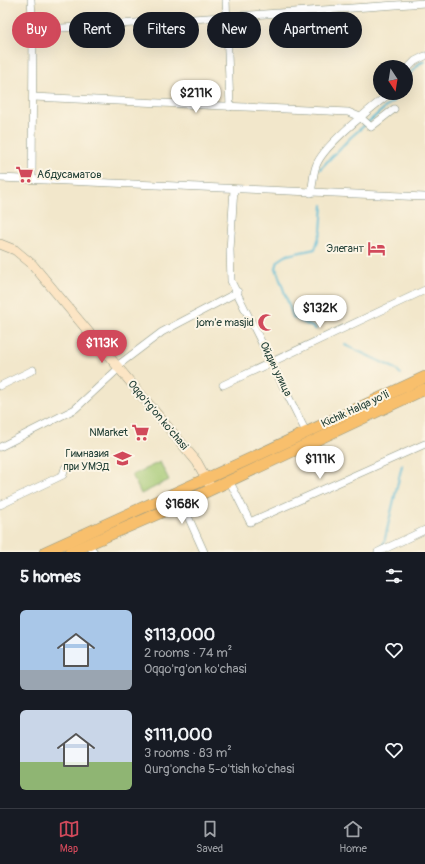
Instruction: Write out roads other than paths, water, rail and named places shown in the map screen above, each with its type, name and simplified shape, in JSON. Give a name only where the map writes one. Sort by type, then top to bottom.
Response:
[{"type":"highway","name":"Kichik Halqa yo'li","points":[[45,552],[425,377]]},
{"type":"highway","name":"Kichik Halqa yo'li","points":[[70,552],[91,548],[211,489],[425,389]]},
{"type":"main road","name":"Oqqo'rg'on ko'chasi","points":[[0,244],[15,250],[32,264],[197,462],[211,489]]},
{"type":"street","points":[[31,0],[32,12]]},
{"type":"street","points":[[226,0],[226,12]]},
{"type":"street","points":[[261,15],[425,3]]},
{"type":"street","points":[[61,28],[207,18]]},
{"type":"street","points":[[32,179],[33,48]]},
{"type":"street","points":[[227,48],[230,107]]},
{"type":"street","points":[[413,63],[425,56]]},
{"type":"street","points":[[33,97],[348,112],[365,121],[372,127],[394,109]]},
{"type":"street","points":[[311,193],[316,166],[321,156],[365,121],[384,100]]},
{"type":"street","points":[[0,178],[425,198]]},
{"type":"street","name":"Ойдин улица","points":[[234,189],[230,264],[231,281],[238,292],[306,432]]},
{"type":"street","points":[[223,385],[273,363],[425,290]]},
{"type":"street","points":[[0,447],[75,409],[118,367],[162,332],[238,292]]},
{"type":"street","points":[[0,386],[33,370]]},
{"type":"street","points":[[230,480],[250,522],[425,444]]},
{"type":"street","points":[[0,505],[63,476],[65,468]]},
{"type":"street","points":[[183,489],[186,501],[186,512],[204,552]]},
{"type":"street","points":[[379,552],[425,530]]},
{"type":"waterway","points":[[413,70],[420,63],[425,61]]},
{"type":"waterway","points":[[320,169],[351,137],[394,100]]},
{"type":"waterway","points":[[316,329],[293,317],[276,268],[278,261],[287,255],[315,249],[321,231],[323,205]]},
{"type":"waterway","points":[[345,345],[394,368],[401,374]]},
{"type":"waterway","points":[[381,548],[384,543],[402,465]]},
{"type":"place","name":"Абдусаматов","points":[[24,174]]},
{"type":"place","name":"Элегант","points":[[377,248]]},
{"type":"place","name":"jom'e masjid","points":[[267,322]]},
{"type":"place","name":"NMarket","points":[[141,432]]},
{"type":"place","name":"Гимназия при УМЭД","points":[[122,459]]}]
